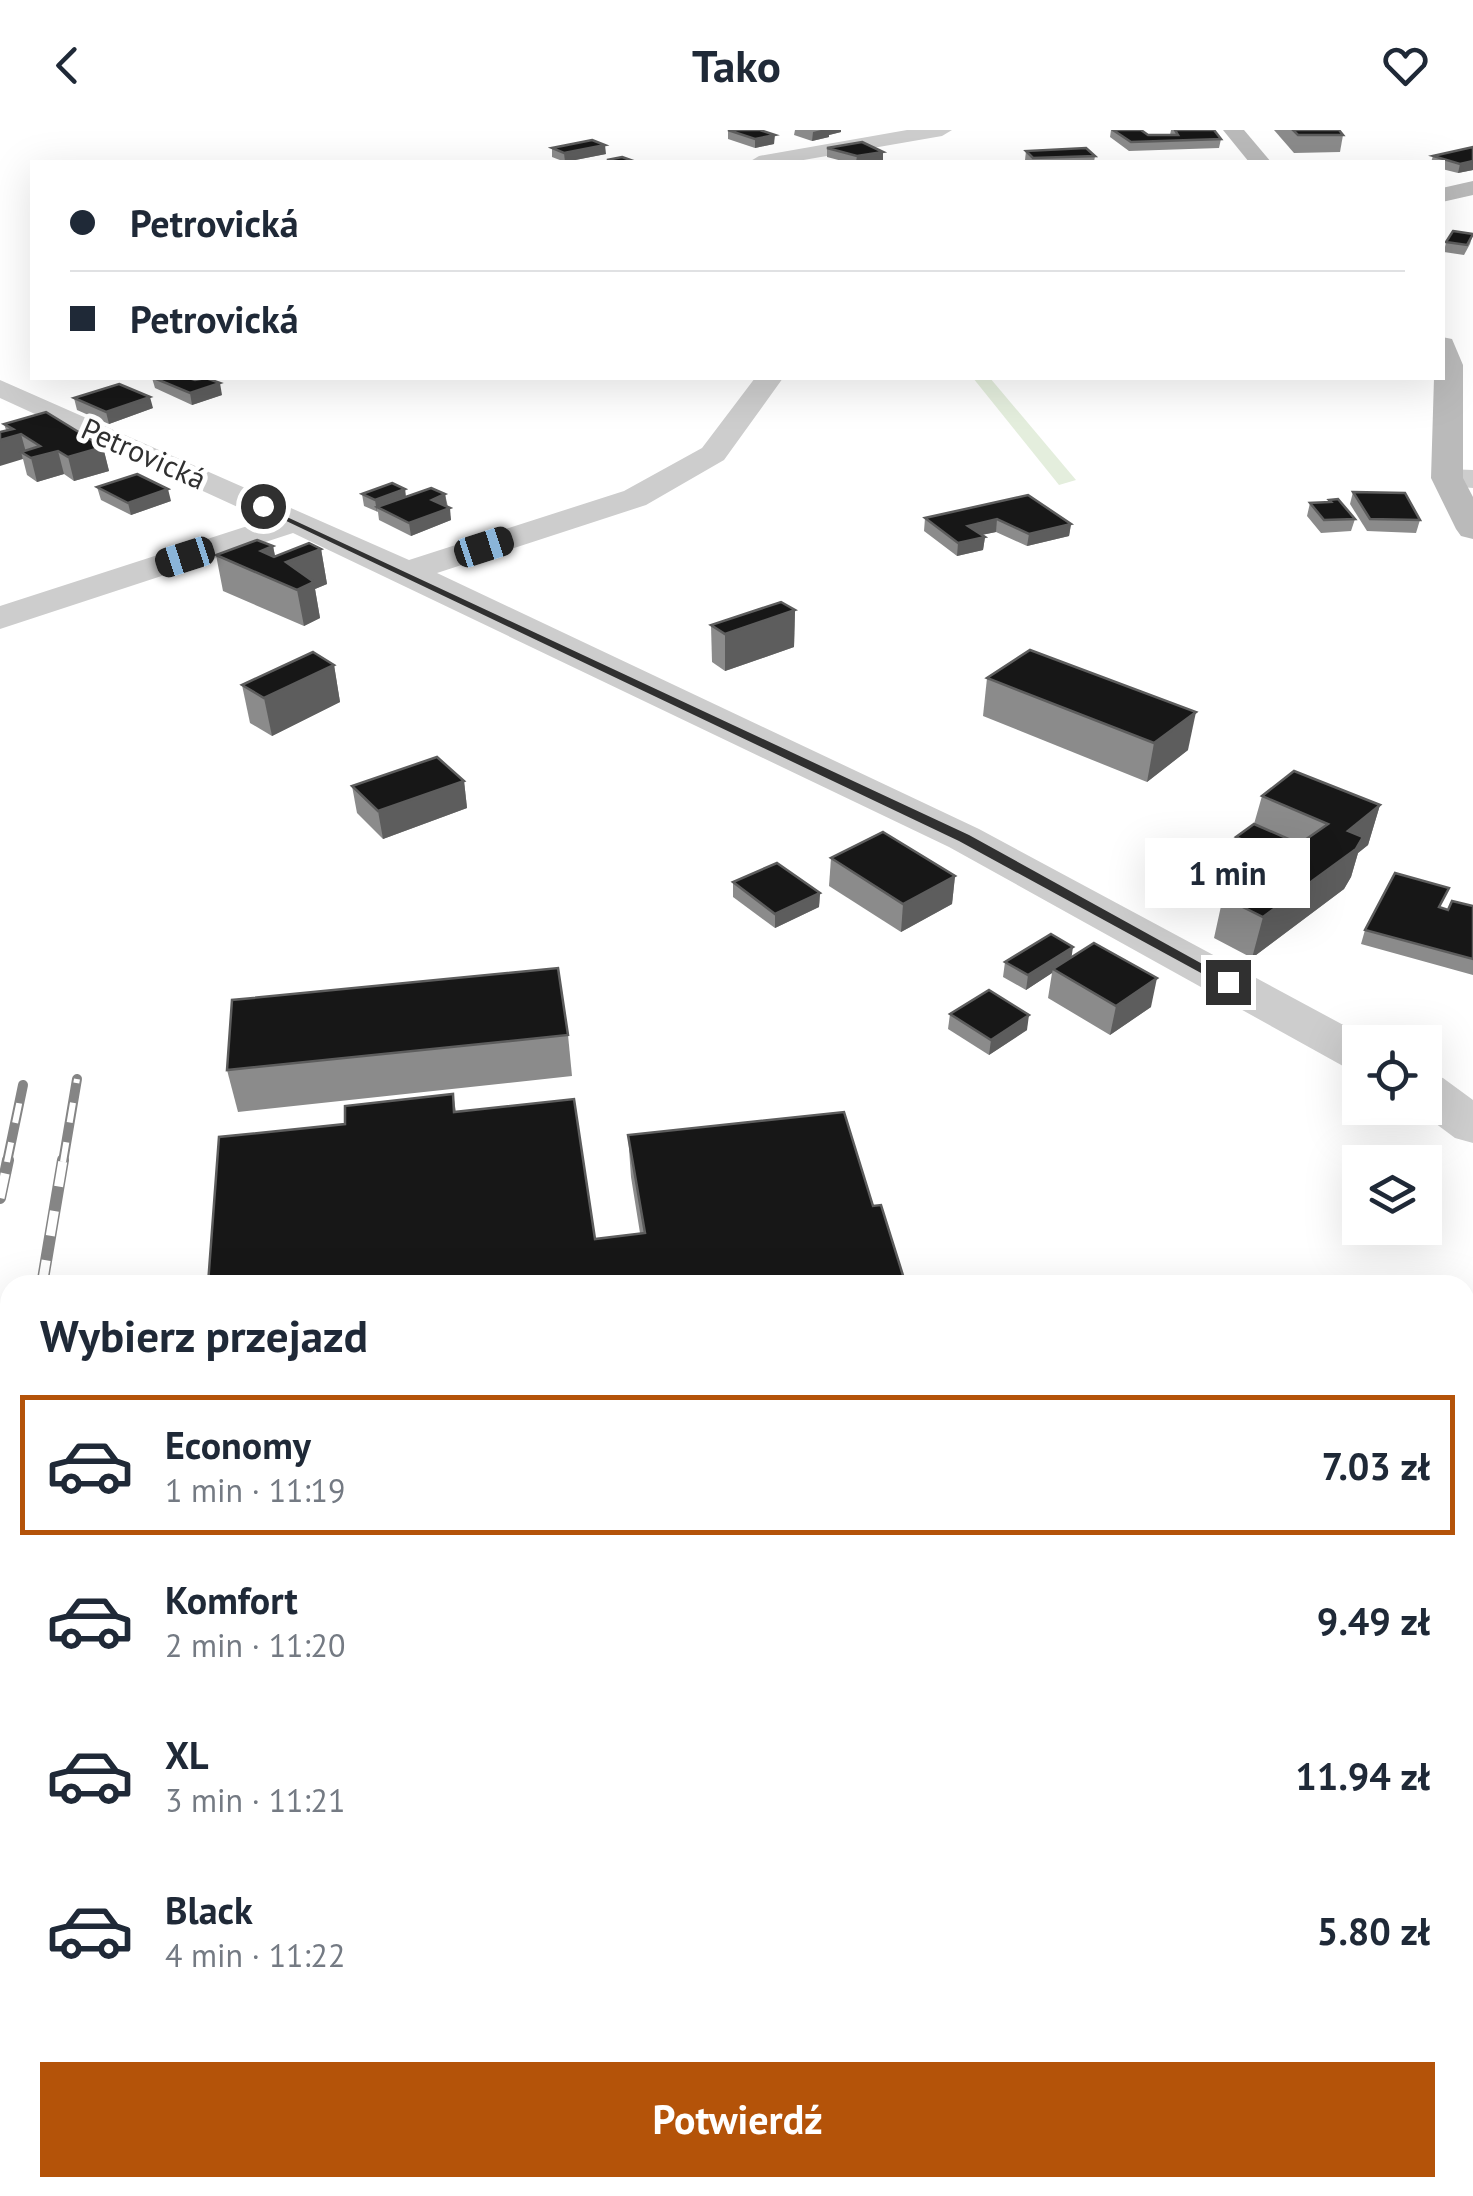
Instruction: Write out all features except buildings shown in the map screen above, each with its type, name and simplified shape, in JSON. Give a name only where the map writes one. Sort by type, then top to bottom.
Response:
[{"type":"main road","points":[[1233,130],[1258,160]]},
{"type":"main road","points":[[1445,194],[1473,188]]},
{"type":"main road","points":[[1445,354],[1460,478],[1473,529]]},
{"type":"street","points":[[770,160],[943,130]]},
{"type":"street","points":[[925,160],[943,130]]},
{"type":"street","points":[[408,572],[636,498],[713,454],[768,380]]},
{"type":"street","name":"Petrovická","points":[[0,388],[408,572],[964,838],[1342,1044]]},
{"type":"street","points":[[0,618],[296,521]]},
{"type":"street","points":[[1442,1103],[1473,1126]]},
{"type":"green space","points":[[975,380],[992,380],[1076,480],[1059,485]]},
{"type":"railway","points":[[63,1162],[77,1079]]},
{"type":"railway","points":[[7,1162],[23,1085]]},
{"type":"railway","points":[[0,1198],[8,1160]]},
{"type":"railway","points":[[44,1275],[63,1160]]},
{"type":"route","points":[[263,506],[964,838],[1228,982]]}]
